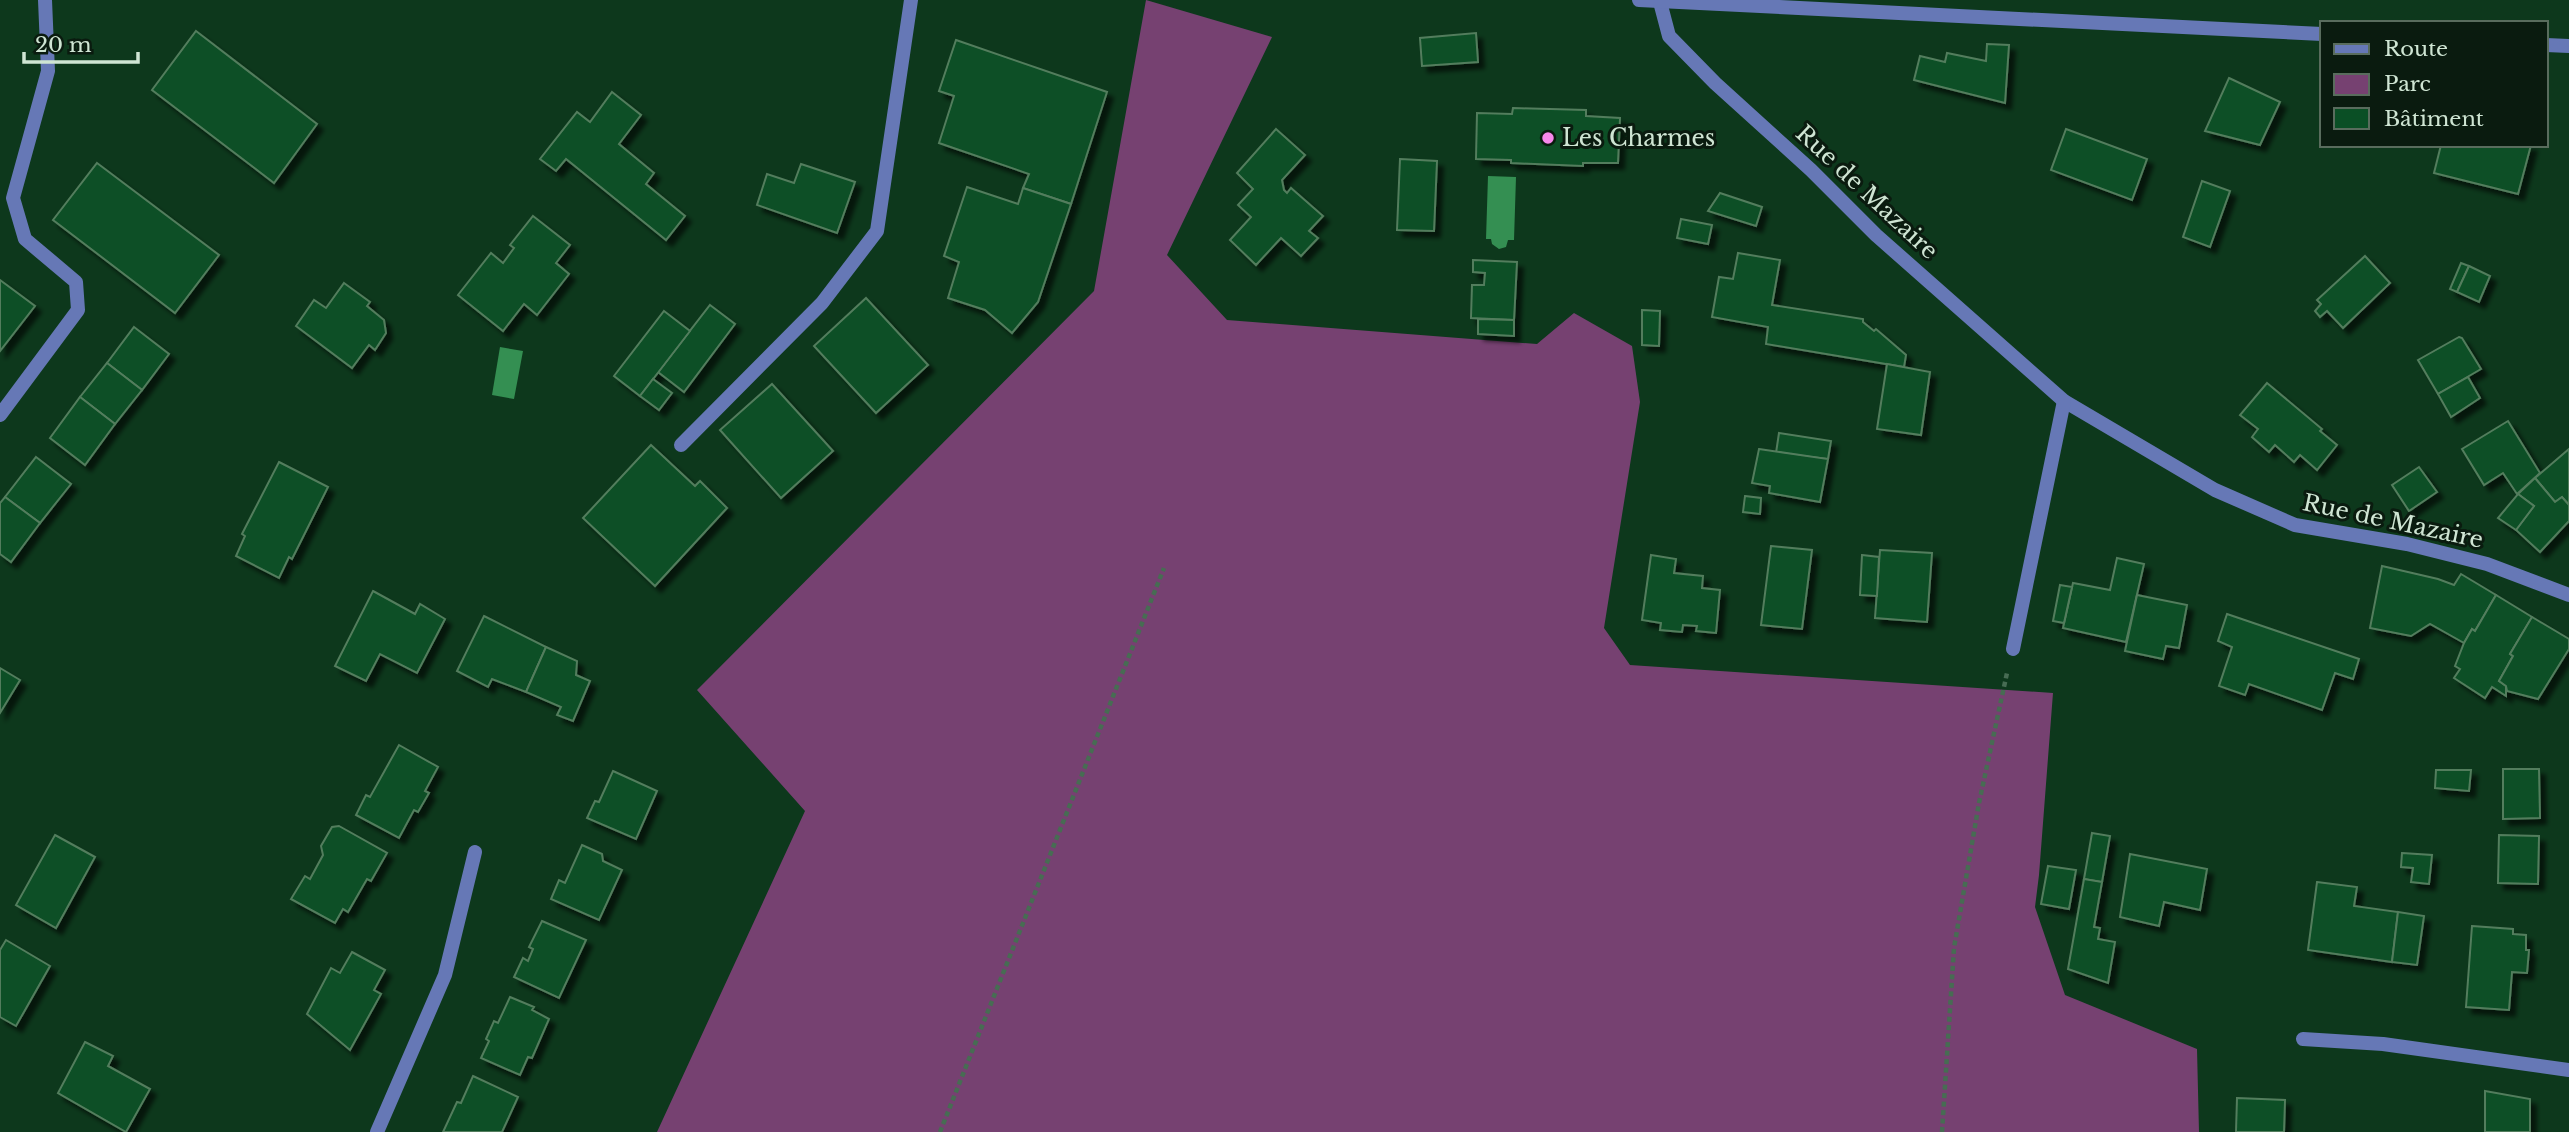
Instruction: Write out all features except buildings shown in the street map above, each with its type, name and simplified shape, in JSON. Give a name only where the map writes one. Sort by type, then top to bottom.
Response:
[{"type":"street","points":[[0,415],[78,310],[76,282],[25,239],[13,198],[48,71],[45,0]]},
{"type":"street","points":[[681,444],[822,303],[877,231],[912,0]]},
{"type":"street","points":[[1639,0],[2320,34]]},
{"type":"street","name":"Rue de Mazaire","points":[[1660,2],[1669,36],[1715,83],[1811,170],[1877,235],[2064,401],[2215,490],[2295,525],[2407,544],[2487,564],[2569,595]]},
{"type":"street","points":[[2548,44],[2569,46]]},
{"type":"street","points":[[2012,649],[2064,401]]},
{"type":"street","points":[[377,1132],[445,975],[475,852]]},
{"type":"street","points":[[2303,1038],[2383,1044],[2569,1070]]},
{"type":"path","points":[[940,1132],[1164,568]]},
{"type":"path","points":[[1942,1132],[1954,948],[1979,803],[2012,649]]},
{"type":"green space","points":[[1146,0],[1272,37],[1167,255],[1227,320],[1537,344],[1574,313],[1632,346],[1640,402],[1604,628],[1630,665],[2053,693],[2035,907],[2065,995],[2197,1049],[2199,1132],[657,1132],[805,811],[697,690],[1094,291]]},
{"type":"shaded area","points":[[1488,176],[1516,177],[1514,240],[1508,240],[1506,247],[1499,249],[1492,244],[1491,239],[1486,239]]},
{"type":"shaded area","points":[[500,347],[523,351],[514,399],[492,395]]},
{"type":"place","name":"Les Charmes","points":[[1548,138]]}]
